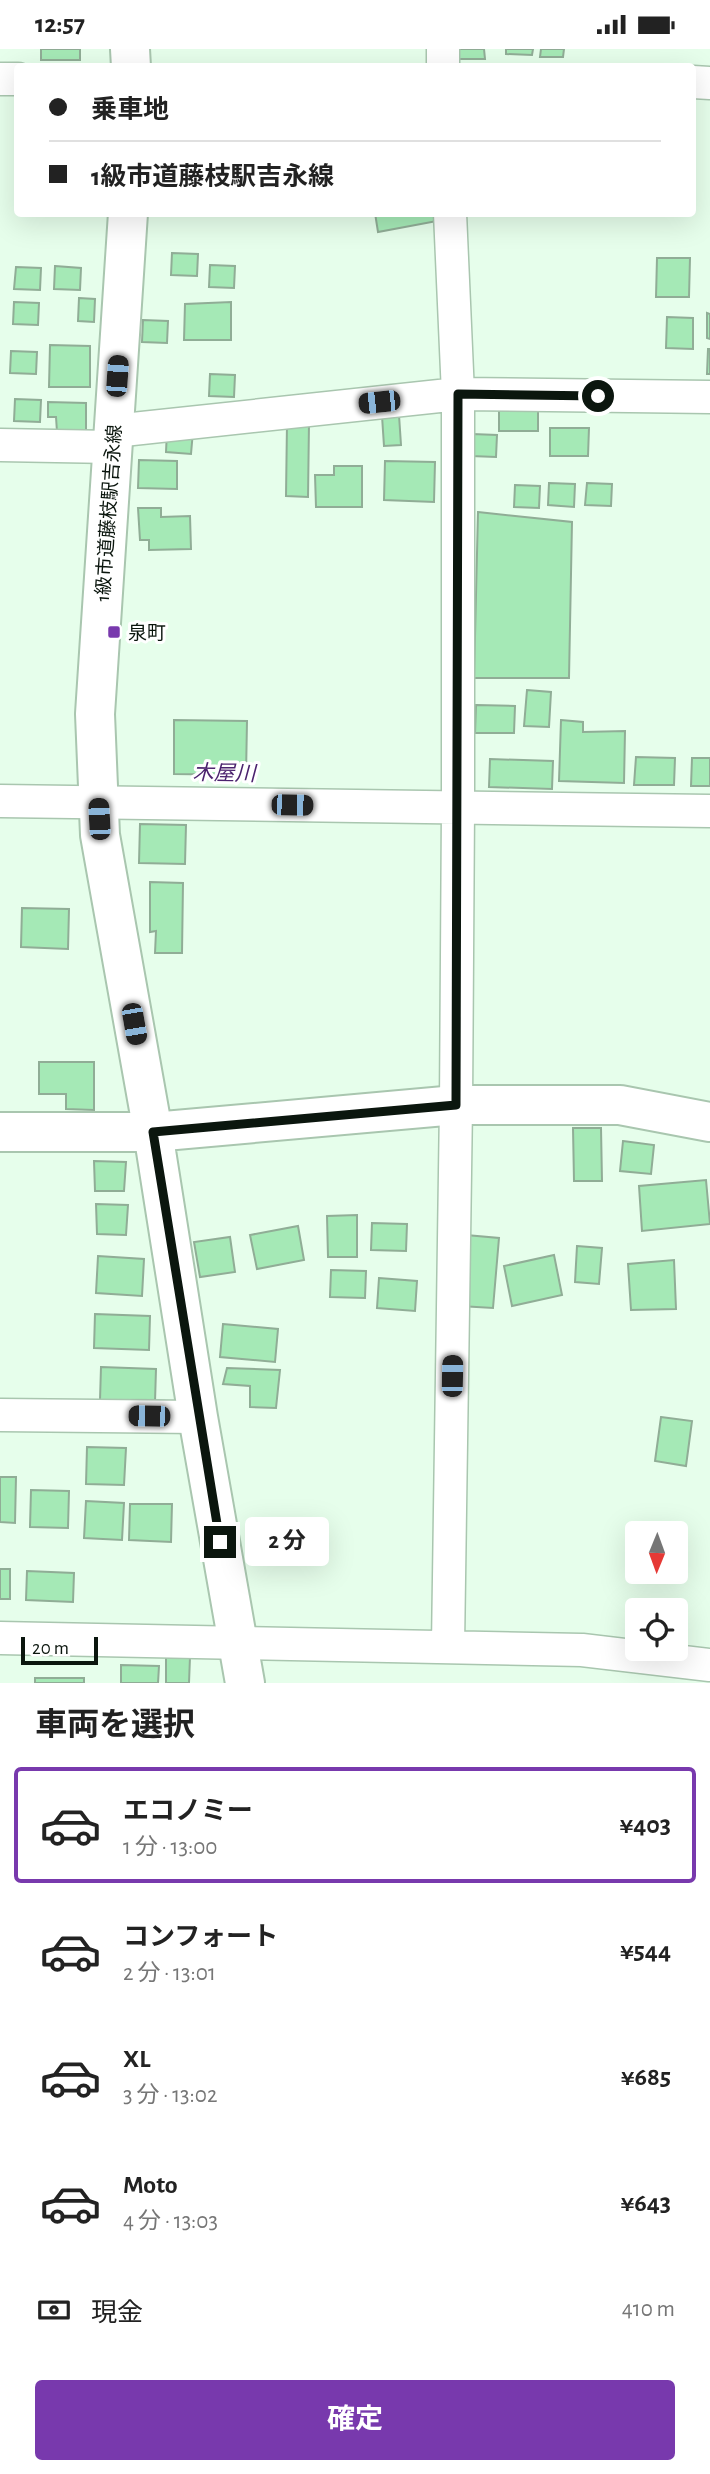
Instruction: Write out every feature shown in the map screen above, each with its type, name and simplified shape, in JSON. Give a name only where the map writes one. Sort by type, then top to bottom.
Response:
[{"type":"street","name":"1級市道藤枝駅吉永線","points":[[128,217],[95,714],[100,835],[153,1132],[198,1417],[245,1683]]},
{"type":"street","points":[[448,1646],[458,807],[458,394],[450,217]]},
{"type":"street","points":[[0,445],[113,439],[458,394],[710,397]]},
{"type":"street","points":[[0,801],[710,811]]},
{"type":"street","points":[[0,1132],[153,1132],[456,1105],[620,1105],[710,1122]]},
{"type":"street","points":[[0,1415],[198,1417]]},
{"type":"street","points":[[0,1638],[582,1650],[710,1665]]},
{"type":"building","points":[[41,49],[80,49],[80,60],[41,60]]},
{"type":"building","points":[[457,49],[484,49],[485,59],[457,59]]},
{"type":"building","points":[[506,49],[533,49],[532,55],[506,54]]},
{"type":"building","points":[[541,49],[564,49],[563,57],[540,57]]},
{"type":"building","points":[[376,217],[436,217],[437,221],[378,232]]},
{"type":"building","points":[[172,253],[198,254],[197,276],[171,275]]},
{"type":"building","points":[[657,258],[690,258],[689,297],[656,297]]},
{"type":"building","points":[[210,265],[235,266],[234,288],[209,287]]},
{"type":"building","points":[[55,266],[81,268],[80,290],[54,289]]},
{"type":"building","points":[[16,267],[41,268],[40,290],[14,289]]},
{"type":"building","points":[[79,298],[95,299],[94,322],[78,321]]},
{"type":"building","points":[[14,302],[39,303],[38,325],[13,324]]},
{"type":"building","points":[[231,302],[231,340],[184,340],[185,304]]},
{"type":"building","points":[[707,313],[710,314],[710,339],[707,338]]},
{"type":"building","points":[[667,317],[693,318],[693,349],[666,348]]},
{"type":"building","points":[[143,320],[168,321],[167,343],[142,342]]},
{"type":"building","points":[[50,345],[90,346],[90,387],[49,387]]},
{"type":"building","points":[[710,349],[710,374],[707,374]]},
{"type":"building","points":[[11,351],[37,352],[36,374],[10,373]]},
{"type":"building","points":[[210,374],[235,375],[234,397],[209,396]]},
{"type":"building","points":[[15,399],[41,400],[40,422],[14,421]]},
{"type":"building","points":[[48,402],[86,403],[86,432],[57,432],[56,417],[48,417]]},
{"type":"building","points":[[499,404],[538,404],[538,431],[499,431]]},
{"type":"building","points":[[399,415],[401,445],[384,446],[382,416]]},
{"type":"building","points":[[287,423],[309,423],[308,497],[286,496]]},
{"type":"building","points":[[550,428],[589,428],[588,456],[550,456]]},
{"type":"building","points":[[167,430],[193,431],[191,454],[166,452]]},
{"type":"building","points":[[472,434],[497,435],[496,457],[471,456]]},
{"type":"building","points":[[139,460],[177,461],[177,489],[138,488]]},
{"type":"building","points":[[385,461],[435,462],[434,502],[384,500]]},
{"type":"building","points":[[334,466],[362,466],[362,507],[316,507],[315,475],[334,475]]},
{"type":"building","points":[[549,483],[575,484],[574,507],[548,505]]},
{"type":"building","points":[[587,483],[612,484],[611,506],[585,505]]},
{"type":"building","points":[[515,485],[540,486],[539,508],[514,507]]},
{"type":"building","points":[[138,508],[161,508],[161,517],[190,516],[191,549],[149,550],[149,540],[140,540]]},
{"type":"building","points":[[478,512],[572,522],[569,678],[474,678]]},
{"type":"building","points":[[527,690],[551,692],[549,727],[524,726]]},
{"type":"building","points":[[476,705],[515,706],[514,733],[475,733]]},
{"type":"building","points":[[174,720],[247,721],[246,775],[174,774]]},
{"type":"building","points":[[561,720],[583,722],[583,732],[625,731],[624,783],[559,781]]},
{"type":"building","points":[[636,757],[675,758],[674,785],[634,785]]},
{"type":"building","points":[[692,758],[710,758],[710,786],[691,786]]},
{"type":"building","points":[[490,759],[553,761],[552,789],[489,787]]},
{"type":"building","points":[[140,824],[186,825],[185,864],[139,863]]},
{"type":"building","points":[[150,882],[183,883],[182,953],[155,953],[156,931],[150,932]]},
{"type":"building","points":[[22,908],[69,909],[68,949],[21,947]]},
{"type":"building","points":[[39,1062],[94,1062],[94,1110],[66,1109],[66,1094],[39,1094]]},
{"type":"building","points":[[573,1128],[601,1128],[602,1181],[574,1181]]},
{"type":"building","points":[[623,1141],[654,1145],[651,1174],[620,1171]]},
{"type":"building","points":[[94,1161],[126,1162],[124,1191],[95,1191]]},
{"type":"building","points":[[706,1180],[710,1224],[642,1231],[639,1186]]},
{"type":"building","points":[[96,1204],[128,1205],[126,1235],[97,1234]]},
{"type":"building","points":[[357,1215],[357,1257],[328,1257],[327,1216]]},
{"type":"building","points":[[372,1223],[407,1224],[406,1251],[371,1250]]},
{"type":"building","points":[[298,1226],[304,1260],[257,1269],[250,1235]]},
{"type":"building","points":[[466,1235],[499,1238],[493,1308],[460,1306]]},
{"type":"building","points":[[230,1237],[235,1272],[200,1277],[194,1242]]},
{"type":"building","points":[[577,1246],[602,1248],[599,1284],[575,1282]]},
{"type":"building","points":[[554,1255],[562,1295],[512,1306],[504,1266]]},
{"type":"building","points":[[98,1256],[144,1259],[142,1296],[96,1293]]},
{"type":"building","points":[[674,1260],[676,1309],[631,1310],[628,1264]]},
{"type":"building","points":[[331,1270],[366,1271],[365,1298],[330,1297]]},
{"type":"building","points":[[379,1278],[417,1281],[415,1311],[377,1308]]},
{"type":"building","points":[[95,1314],[150,1316],[149,1350],[94,1348]]},
{"type":"building","points":[[223,1324],[278,1329],[275,1362],[220,1357]]},
{"type":"building","points":[[101,1367],[156,1369],[155,1402],[100,1400]]},
{"type":"building","points":[[227,1368],[280,1370],[276,1408],[250,1407],[250,1386],[223,1384]]},
{"type":"building","points":[[661,1417],[692,1421],[686,1466],[655,1461]]},
{"type":"building","points":[[87,1447],[126,1448],[124,1485],[86,1484]]},
{"type":"building","points":[[0,1477],[16,1477],[15,1523],[0,1522]]},
{"type":"building","points":[[31,1490],[69,1491],[68,1528],[30,1527]]},
{"type":"building","points":[[86,1501],[124,1503],[122,1540],[84,1538]]},
{"type":"building","points":[[130,1504],[172,1504],[171,1542],[129,1540]]},
{"type":"building","points":[[0,1569],[10,1569],[10,1599],[0,1599]]},
{"type":"building","points":[[27,1571],[74,1573],[73,1602],[26,1600]]},
{"type":"building","points":[[166,1656],[190,1657],[189,1683],[166,1683]]},
{"type":"building","points":[[121,1665],[159,1666],[158,1683],[121,1683]]},
{"type":"building","points":[[35,1678],[84,1678],[84,1683],[35,1683]]},
{"type":"place","name":"泉町","points":[[114,632]]},
{"type":"route","points":[[220,1542],[153,1132],[456,1105],[458,394],[598,396]]},
{"type":"water label","name":"木屋川","points":[[224,773]]}]
